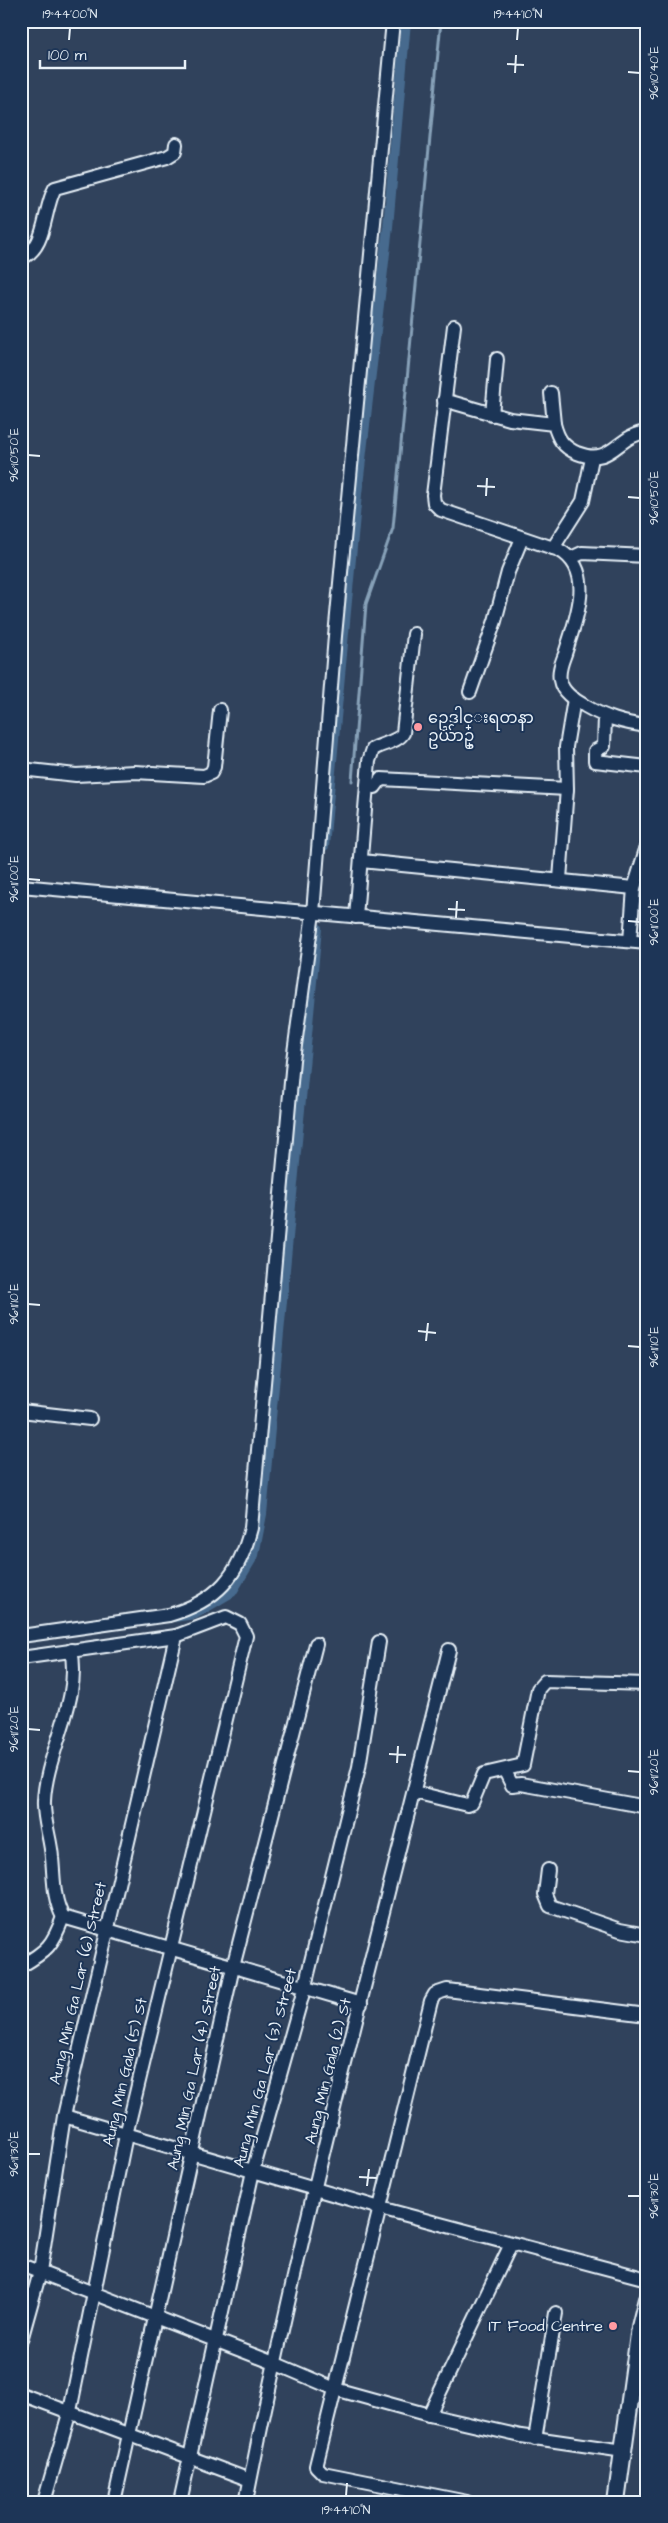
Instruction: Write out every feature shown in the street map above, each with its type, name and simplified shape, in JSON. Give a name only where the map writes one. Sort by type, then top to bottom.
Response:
[{"type":"main road","points":[[616,2502],[640,2327],[647,2299]]},
{"type":"street","points":[[21,1636],[169,1615],[188,1610],[220,1590],[239,1563],[247,1545],[257,1464],[294,1060],[318,913],[336,626],[393,21]]},
{"type":"street","points":[[21,258],[29,255],[36,247],[55,188],[167,157],[174,152],[176,144]]},
{"type":"street","points":[[454,326],[433,495],[434,503],[441,510],[554,548],[571,558],[578,570],[579,604],[559,674],[563,689],[574,699],[605,717],[622,723],[647,726]]},
{"type":"street","points":[[492,414],[497,359]]},
{"type":"street","points":[[552,393],[554,424],[562,444],[574,452],[592,458],[600,457],[636,434],[647,432]]},
{"type":"street","points":[[444,400],[492,414],[554,424]]},
{"type":"street","points":[[554,548],[583,501],[592,458]]},
{"type":"street","points":[[470,692],[495,621],[508,572],[522,538]]},
{"type":"street","points":[[571,558],[582,553],[647,556]]},
{"type":"street","points":[[356,917],[367,786],[373,749],[397,739],[403,733],[414,634]]},
{"type":"street","points":[[560,880],[567,789],[566,747],[574,699]]},
{"type":"street","points":[[21,769],[76,775],[135,772],[204,776],[211,773],[214,767],[220,710]]},
{"type":"street","points":[[605,717],[604,746],[595,751],[595,761],[647,767]]},
{"type":"street","points":[[367,786],[378,786],[381,779],[567,789]]},
{"type":"street","points":[[630,941],[634,888],[647,846]]},
{"type":"street","points":[[361,861],[634,888]]},
{"type":"street","points":[[21,886],[647,943]]},
{"type":"street","points":[[21,1411],[90,1419]]},
{"type":"street","name":"Aung Min Gala (5) St","points":[[44,2502],[70,2411],[126,2135],[242,1651],[245,1631],[234,1620],[226,1617],[176,1636]]},
{"type":"street","points":[[21,1658],[176,1636]]},
{"type":"street","name":"Aung Min Ga Lar (6) Street","points":[[21,2340],[40,2272],[64,2116],[176,1636]]},
{"type":"street","name":"Aung Min Ga Lar (3) Street","points":[[180,2502],[214,2340],[253,2171],[305,1986],[359,1767],[379,1642]]},
{"type":"street","name":"Aung Min Ga Lar (4) Street","points":[[114,2502],[233,1967],[316,1644]]},
{"type":"street","points":[[21,1966],[48,1950],[56,1938],[63,1918],[55,1899],[52,1850],[44,1800],[70,1697],[73,1676],[71,1650]]},
{"type":"street","name":"Aung Min Gala (2) St","points":[[246,2502],[274,2363],[315,2189],[449,1650]]},
{"type":"street","points":[[414,1792],[467,1805],[472,1803],[484,1774],[523,1765],[538,1689],[545,1681],[647,1684]]},
{"type":"street","points":[[505,1770],[512,1785],[521,1784],[647,1808]]},
{"type":"street","points":[[548,1870],[545,1894],[550,1906],[620,1930],[647,1935]]},
{"type":"street","points":[[63,1918],[305,1986],[361,2004]]},
{"type":"street","points":[[467,2502],[323,2473],[318,2470],[316,2460],[432,2001],[435,1994],[447,1990],[647,2015]]},
{"type":"street","points":[[64,2116],[380,2208],[647,2279]]},
{"type":"street","points":[[429,2415],[511,2244]]},
{"type":"street","points":[[21,2265],[155,2316],[335,2389],[429,2415],[535,2439],[624,2451]]},
{"type":"street","points":[[535,2439],[556,2313]]},
{"type":"street","points":[[21,2394],[250,2480]]},
{"type":"waterway","points":[[324,846],[357,494],[388,227],[406,21]]},
{"type":"waterway","points":[[352,781],[366,604],[393,528],[441,21]]},
{"type":"waterway","points":[[174,1617],[195,1614],[232,1592],[254,1555],[262,1514],[317,928]]},
{"type":"place","name":"ဥေဒါင္းရတနာ ဥယ်ာဥ္","points":[[418,727]]},
{"type":"place","name":"IT Food Centre","points":[[613,2326]]}]
